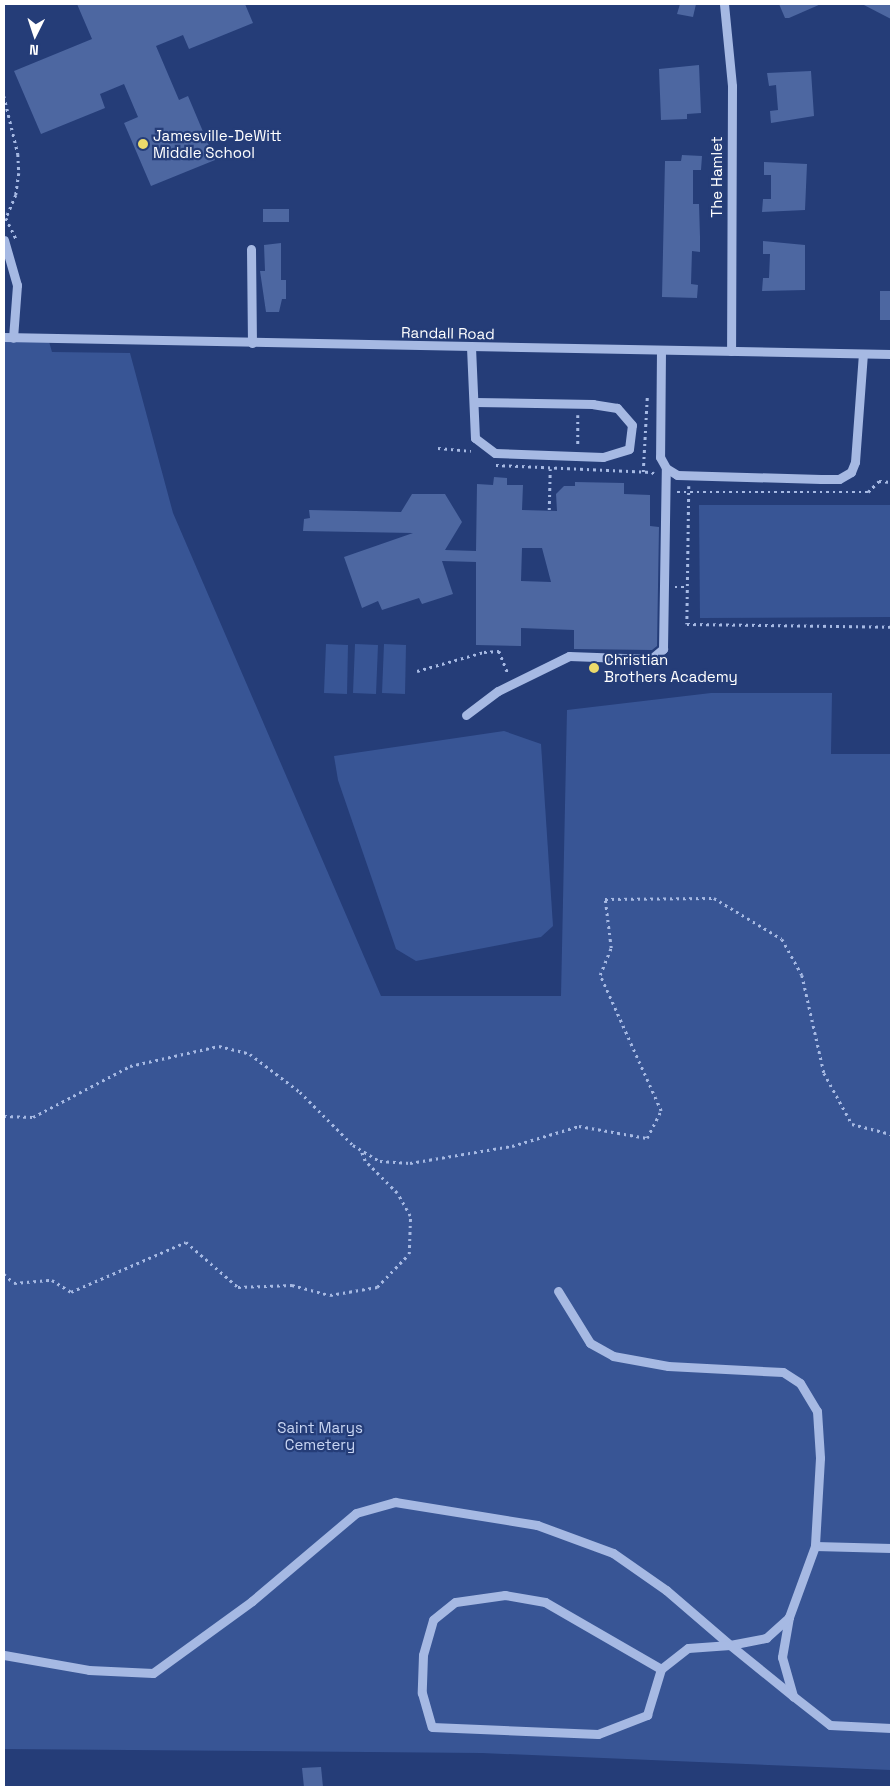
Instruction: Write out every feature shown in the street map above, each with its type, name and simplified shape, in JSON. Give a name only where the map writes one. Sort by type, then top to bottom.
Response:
[{"type":"street","name":"The Hamlet","points":[[724,4],[732,86],[731,351]]},
{"type":"street","points":[[4,240],[17,286],[8,337]]},
{"type":"street","points":[[251,249],[252,343]]},
{"type":"street","name":"Randall Road","points":[[8,337],[891,354]]},
{"type":"street","points":[[471,347],[475,438],[495,453],[603,457],[629,449],[632,425],[617,408],[578,404],[474,402]]},
{"type":"street","points":[[466,716],[512,684],[569,656],[651,659],[663,649],[666,468],[660,457],[661,350]]},
{"type":"street","points":[[666,468],[677,474],[689,475],[839,479],[851,472],[859,438],[863,354]]},
{"type":"street","points":[[558,1291],[590,1343],[612,1356],[668,1366],[783,1372],[800,1383],[817,1411],[820,1458],[815,1546],[788,1617],[782,1656],[793,1696]]},
{"type":"street","points":[[4,1655],[90,1670],[153,1673],[252,1601],[356,1513],[395,1502],[537,1525],[613,1553],[666,1590],[730,1645],[830,1724],[891,1728]]},
{"type":"street","points":[[815,1546],[891,1548]]},
{"type":"street","points":[[661,1669],[544,1602],[504,1595],[456,1602],[433,1620],[422,1655],[422,1693],[432,1727],[598,1734],[647,1715],[661,1669],[688,1648],[730,1645],[766,1638],[788,1617]]},
{"type":"path","points":[[4,96],[18,154],[19,174],[16,195],[6,218],[18,246]]},
{"type":"path","points":[[643,472],[646,397]]},
{"type":"path","points":[[578,404],[578,470]]},
{"type":"path","points":[[550,469],[550,510]]},
{"type":"path","points":[[689,475],[687,624],[891,627]]},
{"type":"path","points":[[417,671],[484,652],[499,651],[512,684]]},
{"type":"path","points":[[4,1116],[33,1117],[130,1066],[219,1046],[250,1054],[300,1092],[360,1150],[380,1161],[410,1162],[512,1146],[579,1126],[647,1138],[661,1111],[600,975],[611,948],[605,899],[714,898],[782,939],[802,975],[824,1073],[852,1124],[891,1134]]},
{"type":"path","points":[[4,1274],[14,1283],[52,1280],[71,1292],[186,1242],[238,1287],[292,1285],[330,1295],[377,1287],[409,1254],[410,1216],[397,1194],[365,1162],[360,1150]]},
{"type":"green space","name":"Saint Marys Cemetery","points":[[4,337],[48,338],[52,352],[130,353],[173,513],[381,996],[561,996],[567,710],[711,693],[832,693],[831,754],[891,754],[891,1770],[482,1753],[4,1749]]},
{"type":"green space","points":[[699,505],[891,505],[891,617],[700,618]]},
{"type":"green space","points":[[326,644],[348,645],[347,694],[324,693]]},
{"type":"green space","points":[[355,644],[378,645],[376,694],[353,693]]},
{"type":"green space","points":[[384,644],[406,645],[405,694],[382,693]]},
{"type":"green space","points":[[504,731],[541,744],[553,926],[541,937],[416,961],[396,949],[338,780],[334,756]]},
{"type":"building","points":[[77,4],[245,4],[253,23],[189,49],[183,35],[156,46],[179,100],[188,96],[215,160],[151,186],[124,123],[138,117],[124,84],[100,94],[105,108],[41,134],[14,71],[92,39]]},
{"type":"building","points":[[680,4],[696,4],[693,17],[677,14]]},
{"type":"building","points":[[779,4],[821,4],[785,18]]},
{"type":"building","points":[[862,4],[891,4],[891,19]]},
{"type":"building","points":[[699,65],[701,113],[687,114],[687,119],[661,120],[659,69]]},
{"type":"building","points":[[811,71],[814,116],[771,123],[770,111],[778,110],[776,85],[769,86],[767,73]]},
{"type":"building","points":[[682,155],[702,156],[701,170],[693,170],[693,204],[699,204],[700,252],[692,251],[691,284],[698,285],[697,298],[662,297],[665,161],[681,161]]},
{"type":"building","points":[[764,162],[807,164],[805,210],[762,212],[763,199],[771,199],[771,175],[764,175]]},
{"type":"building","points":[[263,209],[289,209],[289,222],[263,222]]},
{"type":"building","points":[[763,241],[805,245],[805,290],[762,291],[763,278],[769,278],[770,254],[763,254]]},
{"type":"building","points":[[281,243],[281,280],[286,280],[286,299],[282,299],[279,312],[266,312],[260,271],[265,271],[264,245]]},
{"type":"building","points":[[880,291],[891,291],[891,320],[880,320]]},
{"type":"building","points":[[494,477],[507,478],[507,485],[523,485],[522,510],[557,511],[556,494],[564,486],[575,486],[575,482],[624,483],[624,494],[650,495],[650,526],[659,527],[657,646],[652,650],[574,649],[574,630],[521,628],[521,646],[476,645],[476,562],[442,561],[453,594],[422,604],[419,598],[382,610],[378,601],[362,608],[344,557],[413,533],[303,531],[304,519],[310,518],[309,510],[401,512],[412,494],[445,494],[462,522],[445,550],[476,551],[477,484],[493,485]],"holes":[[[522,548],[542,548],[551,582],[521,581]]]},
{"type":"building","points":[[321,1767],[323,1787],[304,1787],[302,1768]]},
{"type":"place","name":"Jamesville-DeWitt Middle School","points":[[143,144]]},
{"type":"place","name":"Christian Brothers Academy","points":[[594,668]]}]
